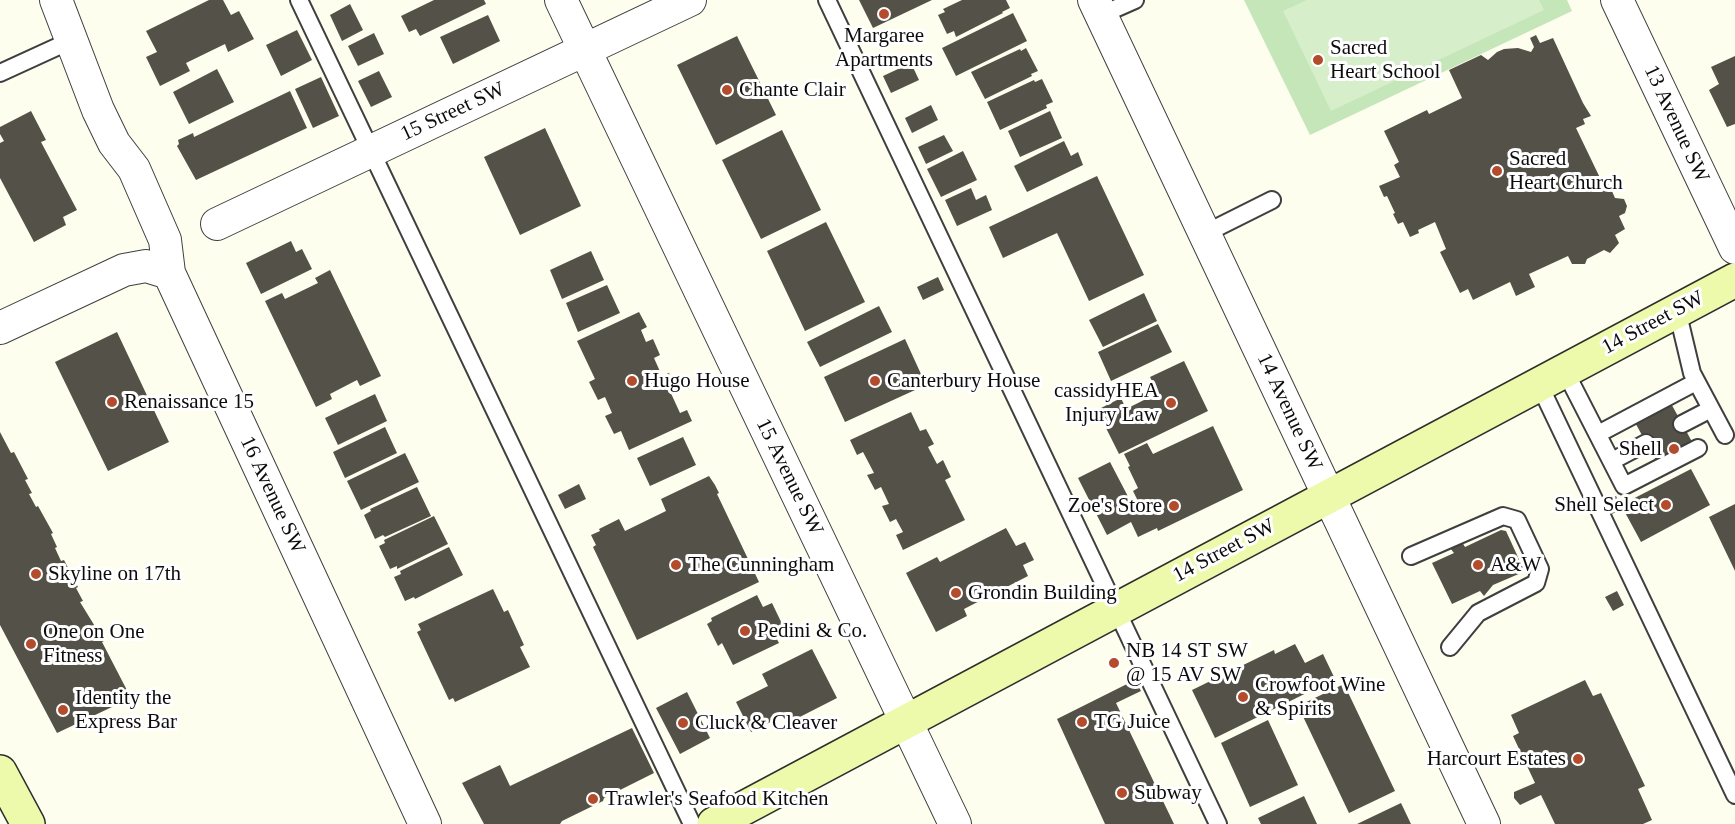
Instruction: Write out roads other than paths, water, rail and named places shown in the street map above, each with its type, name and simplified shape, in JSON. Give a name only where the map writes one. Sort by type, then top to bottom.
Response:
[{"type":"main road","name":"14 Street SW","points":[[714,824],[1735,280]]},
{"type":"main road","points":[[0,772],[28,824]]},
{"type":"street","name":"16 Avenue SW","points":[[56,0],[98,110],[114,143],[134,169],[165,240],[169,273],[425,824]]},
{"type":"street","name":"15 Avenue SW","points":[[561,0],[955,824]]},
{"type":"street","name":"15 Street SW","points":[[217,224],[690,0]]},
{"type":"street","name":"13 Avenue SW","points":[[1617,0],[1735,248]]},
{"type":"street","name":"14 Avenue SW","points":[[1097,8],[1484,824]]},
{"type":"street","points":[[0,328],[124,270],[146,266],[169,273]]},
{"type":"lane","points":[[299,0],[692,824]]},
{"type":"lane","points":[[827,0],[1218,824]]},
{"type":"lane","points":[[1097,8],[1135,0]]},
{"type":"lane","points":[[0,73],[72,40]]},
{"type":"lane","points":[[1204,234],[1272,200]]},
{"type":"lane","points":[[1677,310],[1692,373],[1725,435]]},
{"type":"lane","points":[[1552,377],[1598,434],[1624,486],[1698,448]]},
{"type":"lane","points":[[1552,377],[1735,795]]},
{"type":"lane","points":[[1598,434],[1696,382]]},
{"type":"lane","points":[[1682,424],[1711,409]]},
{"type":"lane","points":[[1612,461],[1646,443]]},
{"type":"lane","points":[[1411,556],[1503,516],[1517,520],[1540,569],[1536,583],[1478,613],[1450,647]]},
{"type":"place","name":"Margaree Apartments","points":[[884,14]]},
{"type":"place","name":"Sacred Heart School","points":[[1318,60]]},
{"type":"place","name":"Chante Clair","points":[[727,90]]},
{"type":"place","name":"Sacred Heart Church","points":[[1497,171]]},
{"type":"place","name":"Hugo House","points":[[632,381]]},
{"type":"place","name":"Canterbury House","points":[[875,381]]},
{"type":"place","name":"Renaissance 15","points":[[112,402]]},
{"type":"place","name":"cassidyHEA Injury Law","points":[[1171,403]]},
{"type":"place","name":"Shell","points":[[1674,449]]},
{"type":"place","name":"Shell Select","points":[[1666,505]]},
{"type":"place","name":"Zoe's Store","points":[[1174,506]]},
{"type":"place","name":"The Cunningham","points":[[676,565]]},
{"type":"place","name":"A&W","points":[[1478,565]]},
{"type":"place","name":"Skyline on 17th","points":[[36,574]]},
{"type":"place","name":"Grondin Building","points":[[956,593]]},
{"type":"place","name":"Pedini & Co.","points":[[745,631]]},
{"type":"place","name":"One on One Fitness","points":[[31,644]]},
{"type":"place","name":"NB 14 ST SW @ 15 AV SW","points":[[1114,663]]},
{"type":"place","name":"Crowfoot Wine & Spirits","points":[[1243,697]]},
{"type":"place","name":"Identity the Express Bar","points":[[63,710]]},
{"type":"place","name":"TG Juice","points":[[1082,722]]},
{"type":"place","name":"Cluck & Cleaver","points":[[683,723]]},
{"type":"place","name":"Harcourt Estates","points":[[1578,759]]},
{"type":"place","name":"Subway","points":[[1122,793]]},
{"type":"place","name":"Trawler's Seafood Kitchen","points":[[593,799]]}]
